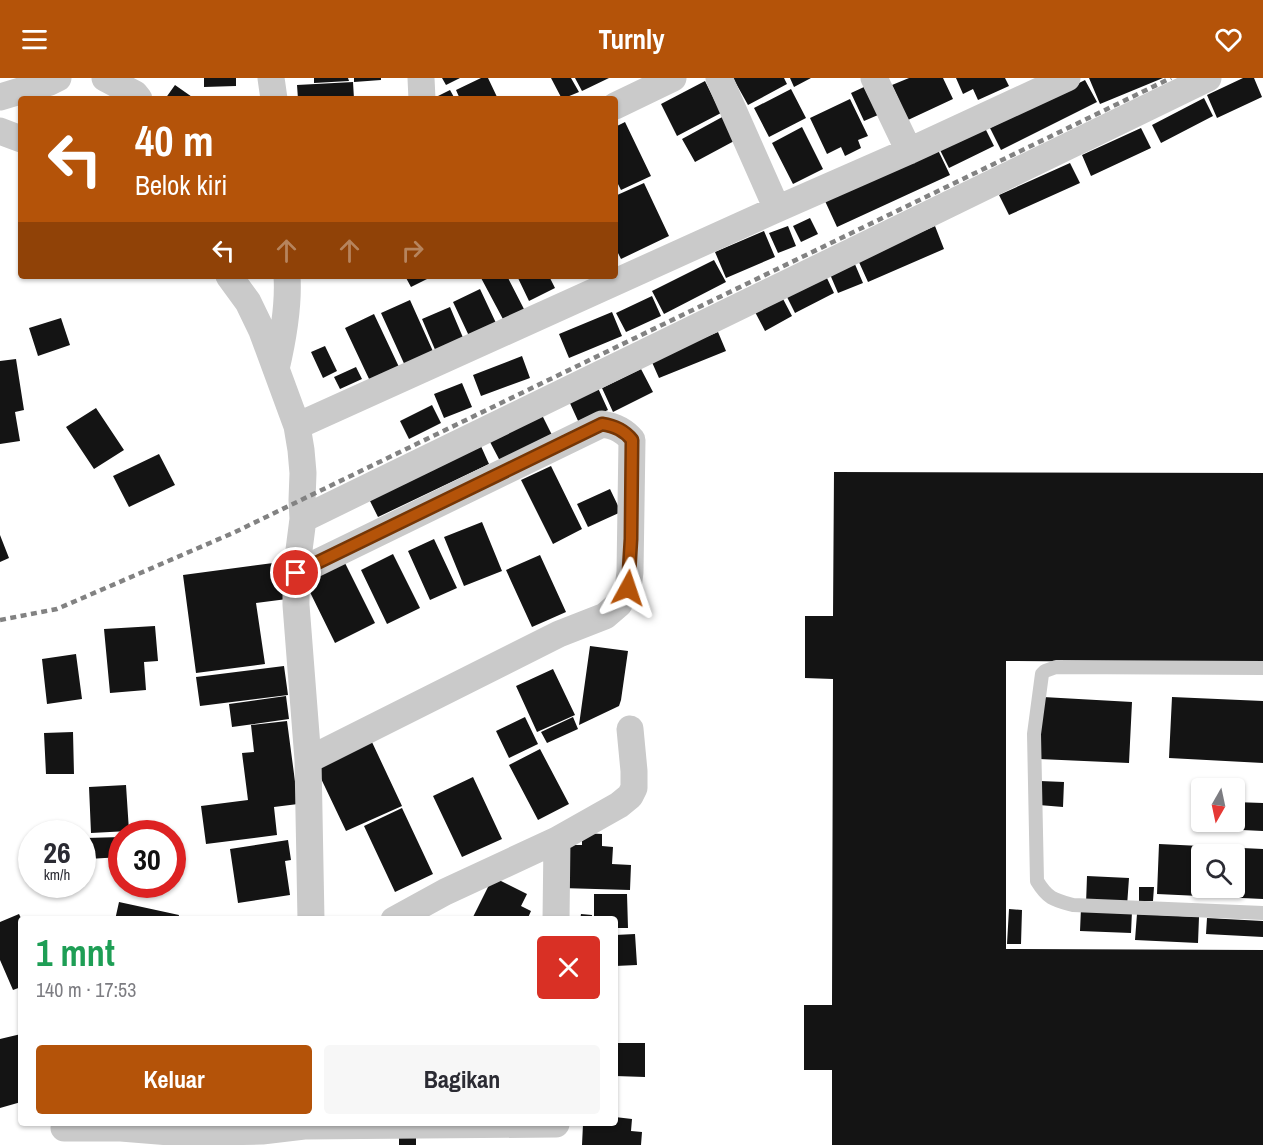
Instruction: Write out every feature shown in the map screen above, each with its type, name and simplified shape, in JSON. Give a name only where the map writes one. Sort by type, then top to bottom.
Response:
[{"type":"street","points":[[0,97],[58,78]]},
{"type":"street","points":[[105,78],[137,96]]},
{"type":"street","points":[[271,78],[274,96]]},
{"type":"street","points":[[420,78],[422,96]]},
{"type":"street","points":[[618,105],[673,78]]},
{"type":"street","points":[[719,78],[777,209]]},
{"type":"street","points":[[874,78],[909,151]]},
{"type":"street","points":[[297,426],[909,151],[1037,84],[1067,78]]},
{"type":"street","points":[[303,519],[1208,78]]},
{"type":"street","points":[[0,131],[18,138]]},
{"type":"street","points":[[231,279],[248,302],[262,331],[297,426],[303,473],[303,519],[296,573],[298,653],[308,760],[311,916]]},
{"type":"street","points":[[276,369],[282,346],[288,294],[286,279]]},
{"type":"street","points":[[296,573],[602,424],[620,429],[632,440],[630,572],[628,588],[619,604],[605,616],[559,634],[308,760]]},
{"type":"street","points":[[401,916],[445,892],[557,840],[619,805],[630,796],[634,788],[630,729]]},
{"type":"street","points":[[556,916],[557,840]]},
{"type":"street","points":[[64,1128],[121,1128],[182,1133],[493,1126]]},
{"type":"street","points":[[554,1145],[556,1126]]},
{"type":"lane","points":[[1263,668],[1050,668],[1042,674],[1034,734],[1037,881],[1042,891],[1053,899],[1073,905],[1263,913]]},
{"type":"building","points":[[204,78],[236,78],[236,86],[204,87]]},
{"type":"building","points":[[314,78],[348,78],[349,81],[314,83]]},
{"type":"building","points":[[354,78],[381,78],[381,80],[354,82]]},
{"type":"building","points":[[442,78],[460,78],[446,85]]},
{"type":"building","points":[[481,78],[488,78],[497,96],[459,96],[456,90]]},
{"type":"building","points":[[551,78],[571,78],[579,92],[569,96],[560,96]]},
{"type":"building","points":[[575,78],[609,78],[582,91]]},
{"type":"building","points":[[733,78],[784,78],[787,84],[748,105]]},
{"type":"building","points":[[790,78],[811,78],[794,87]]},
{"type":"building","points":[[909,78],[943,78],[953,99],[908,120],[892,85]]},
{"type":"building","points":[[956,78],[1005,78],[1009,86],[978,100],[973,89],[963,94]]},
{"type":"building","points":[[1089,78],[1163,78],[1100,104]]},
{"type":"building","points":[[1243,78],[1254,78],[1262,97],[1217,118],[1207,95]]},
{"type":"building","points":[[1085,80],[1097,102],[1001,150],[990,128]]},
{"type":"building","points":[[705,81],[721,113],[677,136],[661,104]]},
{"type":"building","points":[[353,82],[354,96],[298,96],[297,85]]},
{"type":"building","points":[[175,85],[191,96],[167,96]]},
{"type":"building","points":[[864,87],[878,115],[864,121],[851,93]]},
{"type":"building","points":[[791,89],[806,118],[769,137],[754,108]]},
{"type":"building","points":[[450,90],[453,96],[438,96]]},
{"type":"building","points":[[1204,98],[1213,116],[1161,143],[1152,125]]},
{"type":"building","points":[[850,99],[868,136],[858,140],[861,148],[845,156],[841,147],[827,154],[810,118]]},
{"type":"building","points":[[724,116],[736,140],[695,162],[682,139]]},
{"type":"building","points":[[625,122],[651,176],[621,190],[618,184],[618,126]]},
{"type":"building","points":[[802,127],[823,169],[793,184],[772,143]]},
{"type":"building","points":[[985,128],[994,146],[949,168],[940,150]]},
{"type":"building","points":[[1141,128],[1151,148],[1091,176],[1082,155]]},
{"type":"building","points":[[938,150],[950,175],[837,227],[825,201]]},
{"type":"building","points":[[1070,163],[1080,183],[1009,215],[999,195]]},
{"type":"building","points":[[644,183],[669,236],[621,259],[618,253],[618,195]]},
{"type":"building","points":[[810,218],[818,234],[801,242],[793,226]]},
{"type":"building","points":[[788,226],[796,246],[778,253],[769,233]]},
{"type":"building","points":[[935,226],[944,249],[868,282],[858,260]]},
{"type":"building","points":[[764,231],[775,257],[726,278],[715,252]]},
{"type":"building","points":[[714,260],[726,282],[664,314],[652,291]]},
{"type":"building","points":[[854,262],[863,283],[838,293],[829,272]]},
{"type":"building","points":[[826,276],[834,293],[795,313],[786,295]]},
{"type":"building","points":[[407,279],[427,279],[411,287]]},
{"type":"building","points":[[482,279],[509,279],[525,311],[504,321]]},
{"type":"building","points":[[518,279],[550,279],[555,288],[529,301]]},
{"type":"building","points":[[480,289],[496,323],[469,336],[453,302]]},
{"type":"building","points":[[652,296],[661,316],[626,332],[616,313]]},
{"type":"building","points":[[782,297],[792,316],[765,331],[755,312]]},
{"type":"building","points":[[410,300],[436,358],[407,370],[381,313]]},
{"type":"building","points":[[450,307],[467,347],[439,359],[422,319]]},
{"type":"building","points":[[612,312],[622,336],[569,358],[559,334]]},
{"type":"building","points":[[374,314],[399,367],[370,381],[345,328]]},
{"type":"building","points":[[61,318],[70,345],[38,356],[29,328]]},
{"type":"building","points":[[718,332],[726,351],[659,378],[651,360]]},
{"type":"building","points":[[325,346],[337,371],[323,378],[311,352]]},
{"type":"building","points":[[522,356],[530,378],[481,396],[473,375]]},
{"type":"building","points":[[16,359],[24,410],[15,412],[20,441],[0,444],[0,361]]},
{"type":"building","points":[[356,367],[362,379],[340,389],[334,377]]},
{"type":"building","points":[[641,369],[653,392],[613,412],[602,388]]},
{"type":"building","points":[[462,383],[472,407],[444,418],[434,394]]},
{"type":"building","points":[[598,388],[608,410],[579,423],[569,401]]},
{"type":"building","points":[[432,405],[441,423],[409,439],[400,421]]},
{"type":"building","points":[[96,408],[124,450],[94,469],[66,427]]},
{"type":"building","points":[[541,413],[552,435],[500,461],[489,440]]},
{"type":"building","points":[[480,444],[489,464],[378,517],[368,497]]},
{"type":"building","points":[[159,454],[175,485],[129,507],[113,476]]},
{"type":"building","points":[[551,466],[582,529],[553,544],[521,480]]},
{"type":"building","points":[[834,472],[1263,473],[1263,663],[1006,661],[1006,949],[1263,950],[1263,1145],[832,1145],[832,1070],[804,1070],[804,1005],[832,1005],[833,679],[805,678],[805,616],[833,616]]},
{"type":"building","points":[[610,489],[621,512],[588,527],[577,504]]},
{"type":"building","points":[[482,522],[502,571],[464,586],[444,537]]},
{"type":"building","points":[[0,535],[9,558],[0,562]]},
{"type":"building","points":[[434,539],[457,588],[430,600],[408,551]]},
{"type":"building","points":[[393,554],[420,608],[387,624],[361,570]]},
{"type":"building","points":[[540,555],[566,612],[532,627],[506,570]]},
{"type":"building","points":[[281,562],[287,599],[256,603],[265,664],[196,673],[183,575]]},
{"type":"building","points":[[345,563],[375,623],[335,643],[305,582]]},
{"type":"building","points":[[155,626],[158,661],[144,662],[146,690],[110,693],[104,629]]},
{"type":"building","points":[[590,646],[628,651],[619,706],[579,725]]},
{"type":"building","points":[[76,654],[82,699],[47,704],[42,659]]},
{"type":"building","points":[[284,666],[288,695],[200,706],[196,677]]},
{"type":"building","points":[[553,669],[575,715],[537,732],[516,686]]},
{"type":"building","points":[[286,696],[289,719],[232,727],[229,704]]},
{"type":"building","points":[[1043,697],[1132,702],[1129,763],[1039,759]]},
{"type":"building","points":[[1172,697],[1263,701],[1263,763],[1169,758]]},
{"type":"building","points":[[525,717],[538,744],[509,758],[496,731]]},
{"type":"building","points":[[573,717],[578,729],[547,743],[541,732]]},
{"type":"building","points":[[287,721],[298,804],[274,807],[277,835],[206,844],[201,806],[248,800],[242,753],[254,752],[251,725]]},
{"type":"building","points":[[73,732],[74,774],[46,774],[44,733]]},
{"type":"building","points":[[371,740],[402,806],[346,831],[315,766]]},
{"type":"building","points":[[540,749],[569,804],[538,820],[509,765]]},
{"type":"building","points":[[473,777],[502,839],[462,857],[433,796]]},
{"type":"building","points":[[1040,781],[1064,782],[1063,807],[1039,805]]},
{"type":"building","points":[[126,785],[128,820],[108,820],[108,832],[96,833],[96,820],[90,820],[89,787]]},
{"type":"building","points":[[1245,802],[1263,803],[1263,831],[1245,830]]},
{"type":"building","points":[[402,808],[433,874],[395,892],[364,826]]},
{"type":"building","points":[[582,833],[602,834],[602,846],[613,847],[612,864],[631,865],[630,890],[561,888],[567,845],[582,845]]},
{"type":"building","points":[[108,837],[108,858],[96,859],[96,838]]},
{"type":"building","points":[[288,840],[291,860],[285,861],[290,895],[238,903],[230,849]]},
{"type":"building","points":[[1159,844],[1191,846],[1191,896],[1157,894]]},
{"type":"building","points":[[1245,848],[1263,849],[1263,899],[1242,898],[1245,898]]},
{"type":"building","points":[[1087,876],[1129,878],[1127,906],[1086,904]]},
{"type":"building","points":[[493,877],[527,894],[521,906],[531,911],[529,916],[474,916]]},
{"type":"building","points":[[1139,887],[1154,887],[1153,901],[1139,901]]},
{"type":"building","points":[[594,894],[627,894],[628,928],[618,928],[618,916],[594,916]]},
{"type":"building","points":[[119,902],[179,915],[179,916],[116,916]]},
{"type":"building","points":[[1081,908],[1132,911],[1131,933],[1080,931]]},
{"type":"building","points":[[1009,909],[1022,910],[1021,944],[1007,944]]},
{"type":"building","points":[[19,914],[20,916],[18,916],[18,988],[13,990],[0,960],[0,922]]},
{"type":"building","points":[[1137,914],[1199,917],[1198,943],[1135,940]]},
{"type":"building","points":[[1207,918],[1263,921],[1263,937],[1206,934]]},
{"type":"building","points":[[635,934],[637,965],[618,966],[618,935]]},
{"type":"building","points":[[18,1035],[18,1103],[0,1108],[0,1039]]},
{"type":"building","points":[[618,1043],[645,1043],[645,1077],[618,1076]]},
{"type":"building","points":[[618,1117],[632,1119],[631,1131],[642,1132],[641,1145],[582,1145],[583,1126],[618,1126]]},
{"type":"building","points":[[399,1135],[416,1135],[416,1145],[399,1145]]},
{"type":"railway","points":[[0,620],[57,609],[233,533],[1171,78]]},
{"type":"route","points":[[296,573],[602,424],[620,429],[632,440],[628,588]]}]
